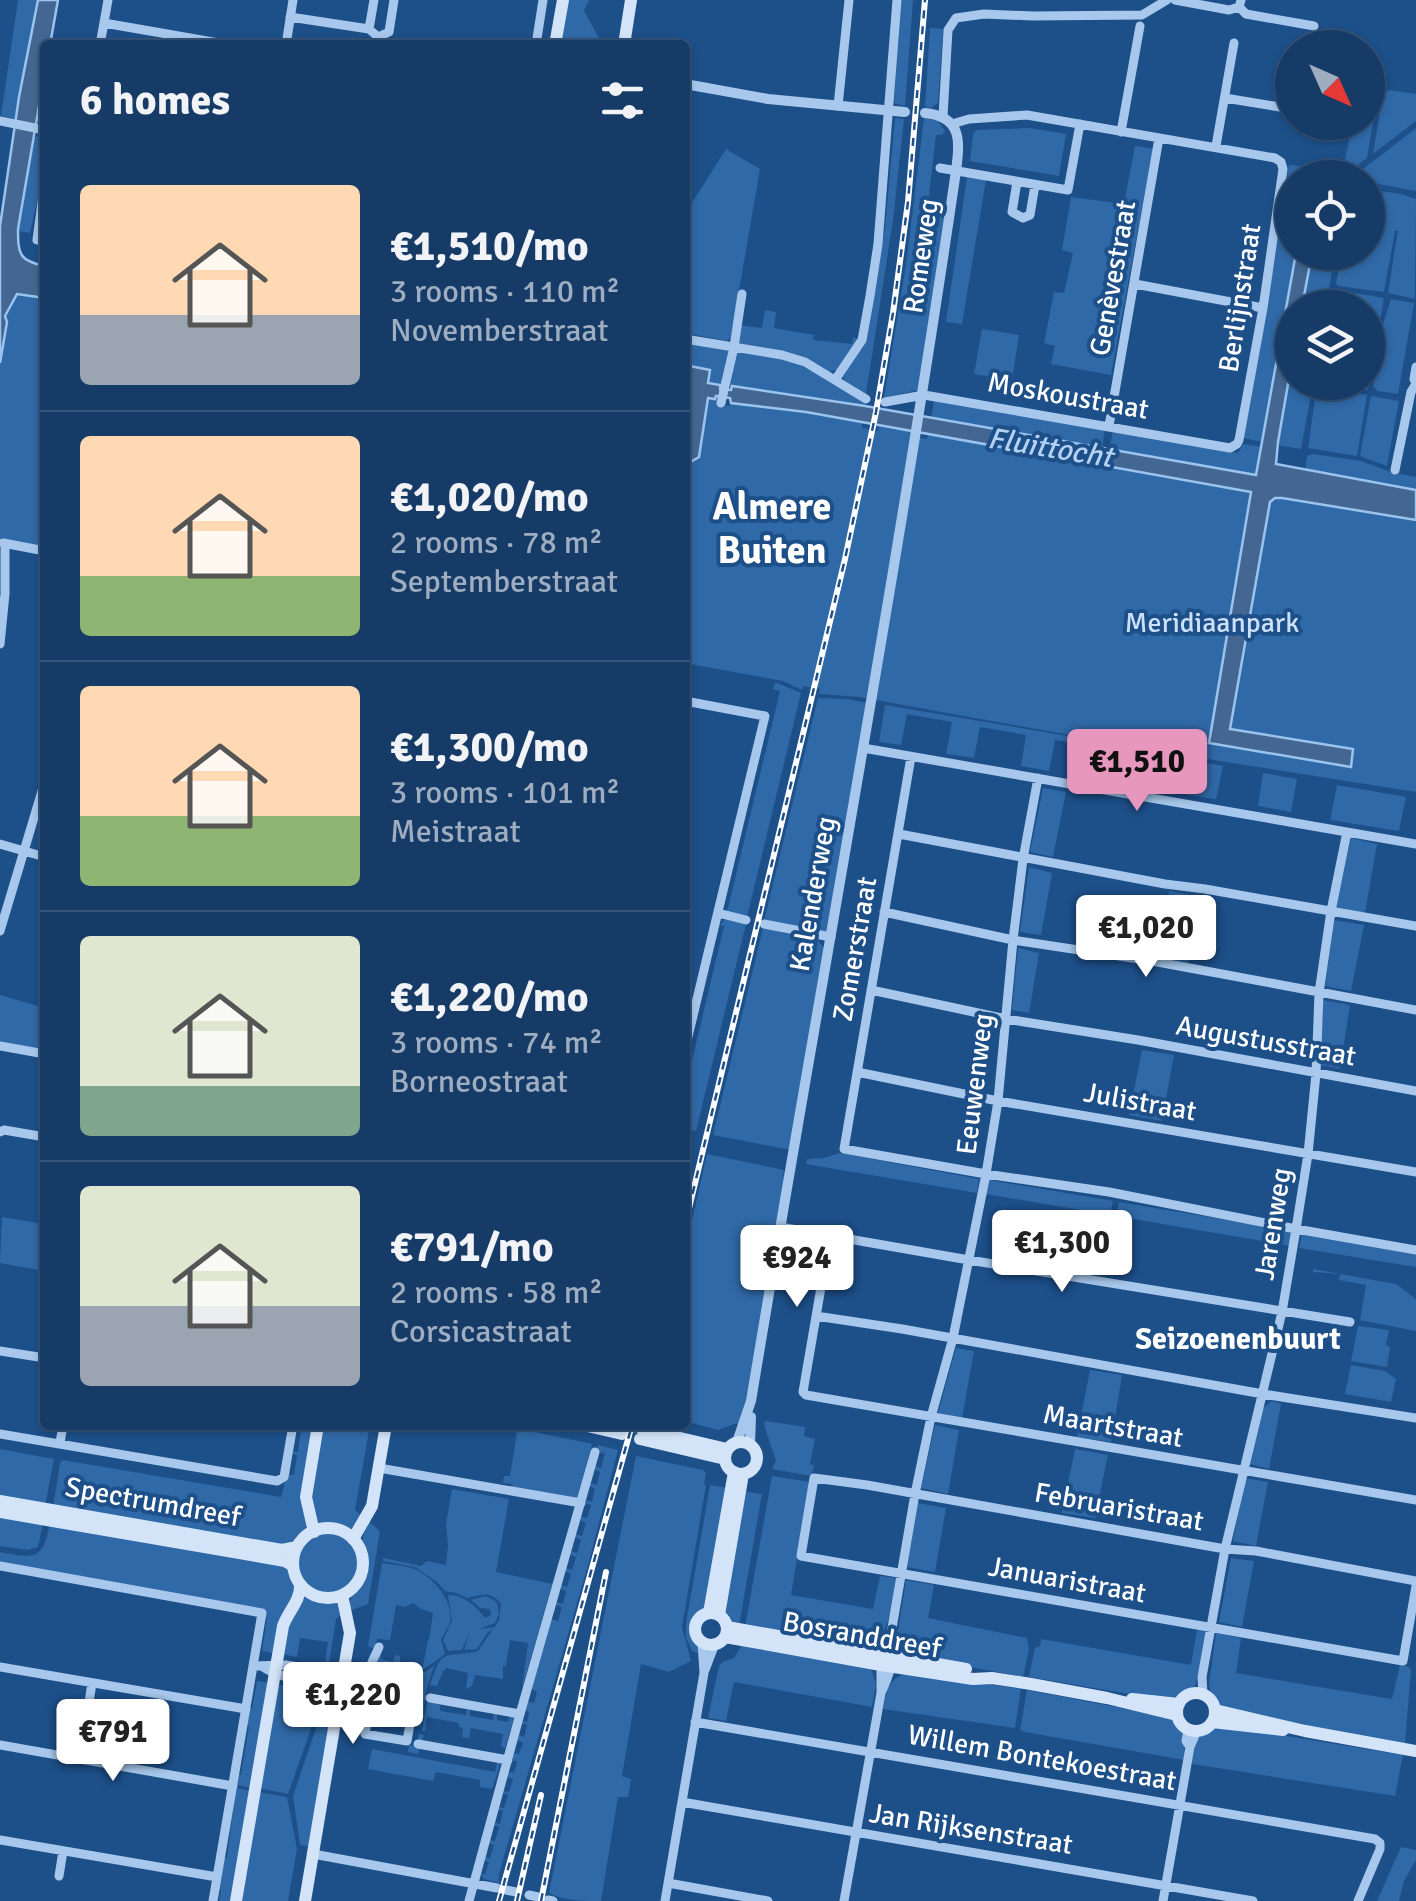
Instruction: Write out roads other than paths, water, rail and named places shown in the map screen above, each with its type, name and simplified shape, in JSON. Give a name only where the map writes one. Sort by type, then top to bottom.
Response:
[{"type":"main road","points":[[556,40],[562,0]]},
{"type":"main road","points":[[625,40],[631,0]]},
{"type":"main road","points":[[314,1532],[306,1498],[317,1430]]},
{"type":"main road","points":[[354,1539],[370,1510],[385,1430]]},
{"type":"main road","points":[[605,1430],[622,1434]]},
{"type":"main road","points":[[641,1434],[735,1448],[757,1454],[751,1470],[738,1473],[729,1469],[735,1448]]},
{"type":"main road","points":[[716,1630],[738,1473]]},
{"type":"main road","name":"Spectrumdreef","points":[[0,1501],[38,1513],[294,1566]]},
{"type":"main road","name":"Spectrumdreef","points":[[0,1512],[38,1513]]},
{"type":"main road","name":"Spectrumdreef","points":[[58,1517],[282,1550],[297,1547]]},
{"type":"main road","points":[[236,1901],[267,1668],[301,1594],[294,1566],[297,1547],[314,1532],[330,1528],[354,1539],[363,1559],[358,1581],[351,1590],[342,1596],[324,1598],[300,1584]]},
{"type":"main road","points":[[305,1901],[346,1681],[350,1634],[342,1596]]},
{"type":"main road","name":"Bosranddreef","points":[[716,1630],[972,1678],[1026,1683],[1178,1710]]},
{"type":"main road","points":[[1199,1694],[1208,1698],[1213,1716],[1208,1726],[1192,1730],[1182,1726],[1178,1710],[1188,1695],[1199,1694]]},
{"type":"main road","points":[[1213,1716],[1245,1727],[1305,1731],[1416,1751]]},
{"type":"street","points":[[101,40],[108,0]]},
{"type":"street","points":[[287,40],[294,0]]},
{"type":"street","points":[[374,0],[369,28],[376,40]]},
{"type":"street","points":[[378,40],[388,32],[394,0]]},
{"type":"street","points":[[537,40],[543,0]]},
{"type":"street","points":[[838,106],[848,0]]},
{"type":"street","points":[[835,380],[864,335],[878,244],[898,0]]},
{"type":"street","points":[[1121,132],[1141,21],[1166,0]]},
{"type":"street","points":[[1176,0],[1229,10],[1239,5],[1246,14],[1314,26]]},
{"type":"street","points":[[948,120],[948,36],[953,21],[960,16],[1141,21]]},
{"type":"street","points":[[290,17],[369,28]]},
{"type":"street","points":[[104,23],[185,40]]},
{"type":"street","points":[[925,113],[948,120],[1027,115],[1216,146],[1234,43]]},
{"type":"street","points":[[690,85],[768,99],[905,112]]},
{"type":"street","points":[[1225,98],[1275,106]]},
{"type":"street","name":"Romeweg","points":[[924,395],[956,171],[958,146],[948,120]]},
{"type":"street","points":[[0,121],[40,128]]},
{"type":"street","points":[[940,168],[1068,190],[1080,124]]},
{"type":"street","name":"Genèvestraat","points":[[1109,426],[1159,138]]},
{"type":"street","name":"Berlijnstraat","points":[[1216,146],[1276,158],[1283,169],[1239,440]]},
{"type":"street","points":[[1017,182],[1012,212],[1023,218],[1030,215],[1035,185]]},
{"type":"street","points":[[40,213],[36,240],[40,241]]},
{"type":"street","points":[[1135,284],[1263,308]]},
{"type":"street","points":[[721,403],[742,294]]},
{"type":"street","points":[[690,339],[782,354],[805,362],[866,399]]},
{"type":"street","points":[[1395,470],[1416,384],[1416,367]]},
{"type":"street","name":"Moskoustraat","points":[[885,402],[924,395],[1230,448],[1239,440]]},
{"type":"street","name":"Kalenderweg","points":[[735,1448],[751,1401],[924,395]]},
{"type":"street","points":[[0,644],[6,594],[2,543],[40,550]]},
{"type":"street","points":[[690,702],[765,716],[690,1028]]},
{"type":"street","points":[[863,748],[1416,844]]},
{"type":"street","name":"Zomerstraat","points":[[911,757],[844,1149],[986,1174]]},
{"type":"street","name":"Eeuwenweg","points":[[844,1901],[915,1494],[953,1338],[986,1174],[998,1101],[1023,859],[1038,778]]},
{"type":"street","points":[[0,932],[40,797]]},
{"type":"street","name":"Jarenweg","points":[[1199,1694],[1242,1470],[1282,1312],[1308,1154],[1319,993],[1347,832]]},
{"type":"street","points":[[899,834],[1416,926]]},
{"type":"street","points":[[0,844],[40,855]]},
{"type":"street","points":[[884,912],[1013,940],[1416,1010]]},
{"type":"street","points":[[718,913],[746,920]]},
{"type":"street","points":[[764,924],[830,937]]},
{"type":"street","name":"Augustusstraat","points":[[871,990],[1006,1020],[1416,1091]]},
{"type":"street","points":[[0,1046],[40,1053]]},
{"type":"street","name":"Julistraat","points":[[856,1072],[998,1101],[1416,1172]]},
{"type":"street","points":[[2,1131],[40,1136]]},
{"type":"street","points":[[986,1174],[1109,1192],[1416,1250]]},
{"type":"street","points":[[780,1227],[1350,1322]]},
{"type":"street","points":[[830,1235],[816,1316],[1416,1418]]},
{"type":"street","name":"Maartstraat","points":[[816,1316],[803,1392],[810,1396],[1416,1500]]},
{"type":"street","points":[[0,1351],[40,1357]]},
{"type":"street","points":[[60,1443],[62,1430]]},
{"type":"street","points":[[0,1434],[277,1481],[284,1477],[292,1430]]},
{"type":"street","points":[[469,1901],[595,1452]]},
{"type":"street","points":[[379,1468],[581,1503]]},
{"type":"street","name":"Februaristraat","points":[[814,1478],[1256,1552],[1416,1584]]},
{"type":"street","name":"Januaristraat","points":[[814,1478],[800,1556],[1403,1661],[1416,1584]]},
{"type":"street","points":[[0,1566],[262,1612],[267,1668],[246,1709],[214,1901]]},
{"type":"street","points":[[665,1901],[704,1673],[716,1630]]},
{"type":"street","points":[[379,1648],[369,1670],[372,1688],[366,1734],[407,1741],[414,1701]]},
{"type":"street","points":[[0,1668],[246,1709]]},
{"type":"street","points":[[267,1668],[369,1683]]},
{"type":"street","points":[[88,1708],[92,1683]]},
{"type":"street","points":[[430,1698],[520,1714]]},
{"type":"street","name":"Willem Bontekoestraat","points":[[695,1722],[1375,1839],[1380,1849],[1358,1901]]},
{"type":"street","points":[[1163,1901],[1192,1730]]},
{"type":"street","points":[[79,1759],[84,1734]]},
{"type":"street","points":[[418,1744],[508,1760]]},
{"type":"street","points":[[0,1745],[233,1786]]},
{"type":"street","name":"Jan Rijksenstraat","points":[[682,1802],[1253,1901]]},
{"type":"street","points":[[0,1840],[218,1877]]},
{"type":"street","points":[[59,1876],[63,1851]]},
{"type":"street","points":[[314,1854],[506,1890]]},
{"type":"street","points":[[668,1884],[768,1901]]},
{"type":"water","points":[[38,0],[58,0],[51,40],[40,40],[40,100],[18,229],[22,255],[40,265],[40,297],[17,294],[5,316],[0,363],[0,226]]},
{"type":"water","points":[[1293,270],[1309,270],[1305,290],[1289,290]]},
{"type":"water","name":"Fluittocht","points":[[690,366],[710,370],[708,383],[720,385],[720,389],[731,390],[732,386],[1256,475],[1275,370],[1275,400],[1285,400],[1276,464],[1416,490],[1416,520],[1282,498],[1270,502],[1230,729],[1353,749],[1351,767],[1209,743],[1251,492],[806,412],[731,403],[730,398],[716,396],[708,398],[699,457],[690,462]]},
{"type":"railway","points":[[690,1204],[845,559],[876,412],[908,202],[925,0]]},
{"type":"railway","points":[[499,1901],[631,1430]]},
{"type":"railway","points":[[541,1901],[606,1572]]},
{"type":"railway","points":[[517,1901],[541,1795]]},
{"type":"district","name":"Almere Buiten","points":[[772,528]]},
{"type":"district","name":"Seizoenenbuurt","points":[[1238,1339]]},
{"type":"park label","name":"Meridiaanpark","points":[[1212,623]]}]
